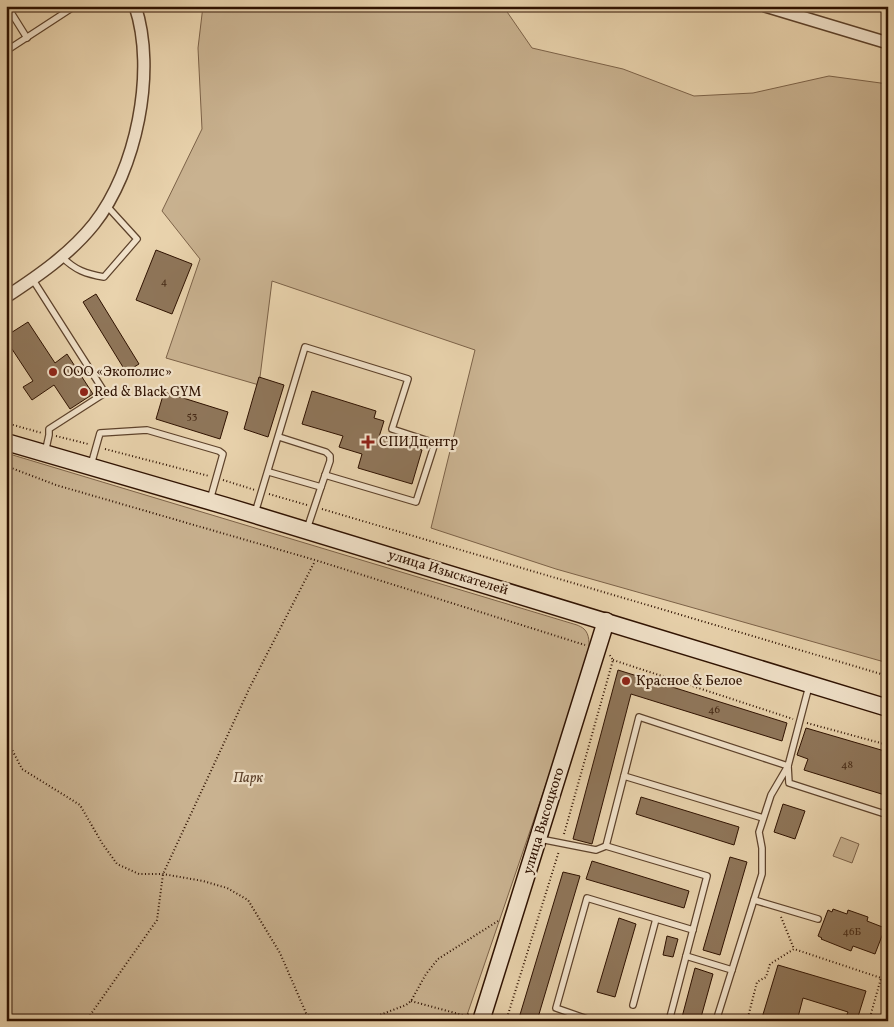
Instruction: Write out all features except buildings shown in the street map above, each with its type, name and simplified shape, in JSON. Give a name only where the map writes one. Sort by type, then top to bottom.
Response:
[{"type":"street","points":[[6,297],[33,280],[62,257],[94,224],[119,181],[131,152],[143,91],[142,36],[135,6]]},
{"type":"street","points":[[765,6],[888,43]]},
{"type":"street","name":"улица Изыскателей","points":[[6,442],[209,501],[888,708]]},
{"type":"street","name":"улица Высоцкого","points":[[477,1014],[539,838],[606,622]]},
{"type":"lane","points":[[7,6],[28,38]]},
{"type":"lane","points":[[6,51],[75,6]]},
{"type":"lane","points":[[62,257],[71,266],[89,274],[104,277],[137,239],[106,205]]},
{"type":"lane","points":[[33,280],[105,393],[48,429],[49,434],[44,453]]},
{"type":"lane","points":[[255,515],[305,347],[408,379],[392,429],[435,443],[416,502],[325,475]]},
{"type":"lane","points":[[90,466],[100,433],[147,430],[223,454],[209,501]]},
{"type":"lane","points":[[279,437],[326,452],[330,456],[330,461],[306,531]]},
{"type":"lane","points":[[269,472],[321,487]]},
{"type":"lane","points":[[716,1021],[762,874],[762,848],[759,832],[771,795],[788,766],[810,684]]},
{"type":"lane","points":[[606,846],[639,717],[788,766]]},
{"type":"lane","points":[[788,766],[789,783],[888,815]]},
{"type":"lane","points":[[624,776],[763,818]]},
{"type":"lane","points":[[539,838],[596,850],[606,846],[707,876],[669,1021]]},
{"type":"lane","points":[[593,1021],[556,1008],[587,898],[693,930]]},
{"type":"lane","points":[[754,900],[818,919]]},
{"type":"lane","points":[[633,1006],[656,919]]},
{"type":"lane","points":[[686,956],[732,970]]},
{"type":"path","points":[[6,422],[217,478],[888,676]]},
{"type":"path","points":[[6,466],[56,485],[315,560],[582,645],[598,648],[607,651],[613,660],[800,721],[888,746]]},
{"type":"path","points":[[86,1021],[157,920],[163,874],[250,687],[315,560]]},
{"type":"path","points":[[506,1021],[561,843],[613,660]]},
{"type":"path","points":[[6,738],[22,769],[80,806],[102,843],[118,864],[139,874],[163,874],[203,881],[227,888],[248,900],[280,953],[306,1013],[314,1021]]},
{"type":"path","points":[[777,906],[794,949],[881,978],[869,1021]]},
{"type":"path","points":[[364,1021],[406,1005],[411,1001],[426,974],[438,958],[505,917]]},
{"type":"path","points":[[747,1021],[757,982],[766,977],[770,964],[794,949]]},
{"type":"path","points":[[411,1001],[466,1016],[477,1014]]},
{"type":"green space","points":[[203,6],[503,6],[532,48],[623,69],[694,96],[753,93],[829,76],[888,84],[888,663],[556,569],[431,528],[475,350],[272,281],[259,385],[166,358],[200,259],[162,211],[202,129],[198,48]]},
{"type":"green space","name":"Парк","points":[[6,453],[577,625],[584,629],[589,639],[589,646],[582,679],[465,1021],[6,1021]]},
{"type":"green space","points":[[841,837],[859,844],[852,863],[833,856]]},
{"type":"place","name":"ООО «Экополис»","points":[[53,372]]},
{"type":"place","name":"Red & Black GYM","points":[[84,392]]},
{"type":"place","name":"СПИДцентр","points":[[368,442]]},
{"type":"place","name":"Красное & Белое","points":[[626,681]]}]
